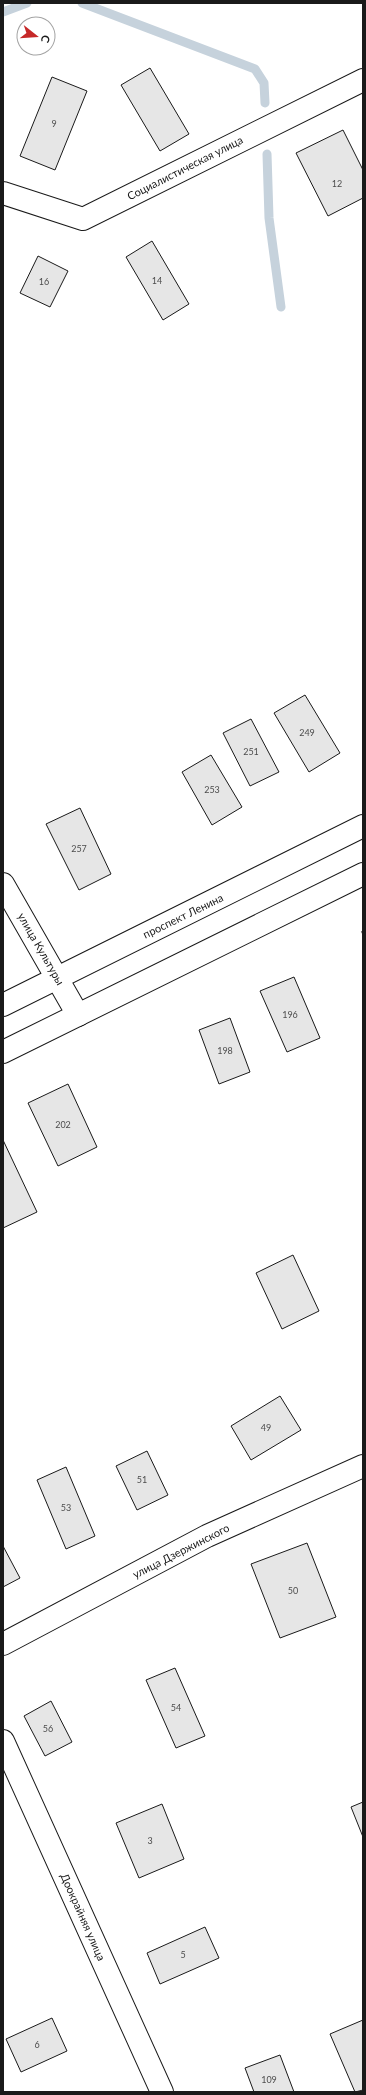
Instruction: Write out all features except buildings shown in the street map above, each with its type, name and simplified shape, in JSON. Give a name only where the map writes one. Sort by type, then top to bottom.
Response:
[{"type":"street","name":"Социалистическая улица","points":[[3,193],[83,219],[363,80]]},
{"type":"street","name":"проспект Ленина","points":[[3,1005],[363,826]]},
{"type":"street","points":[[3,1052],[363,874]]},
{"type":"street","name":"улица Культуры","points":[[3,884],[78,1015]]},
{"type":"street","name":"улица Дзержинского","points":[[3,1644],[207,1536],[363,1466]]},
{"type":"street","name":"Доокрайняя улица","points":[[3,1741],[162,2092]]},
{"type":"waterway","points":[[3,12],[27,3]]},
{"type":"waterway","points":[[82,3],[255,69],[264,83],[265,103]]},
{"type":"waterway","points":[[267,154],[269,218],[281,307]]}]
